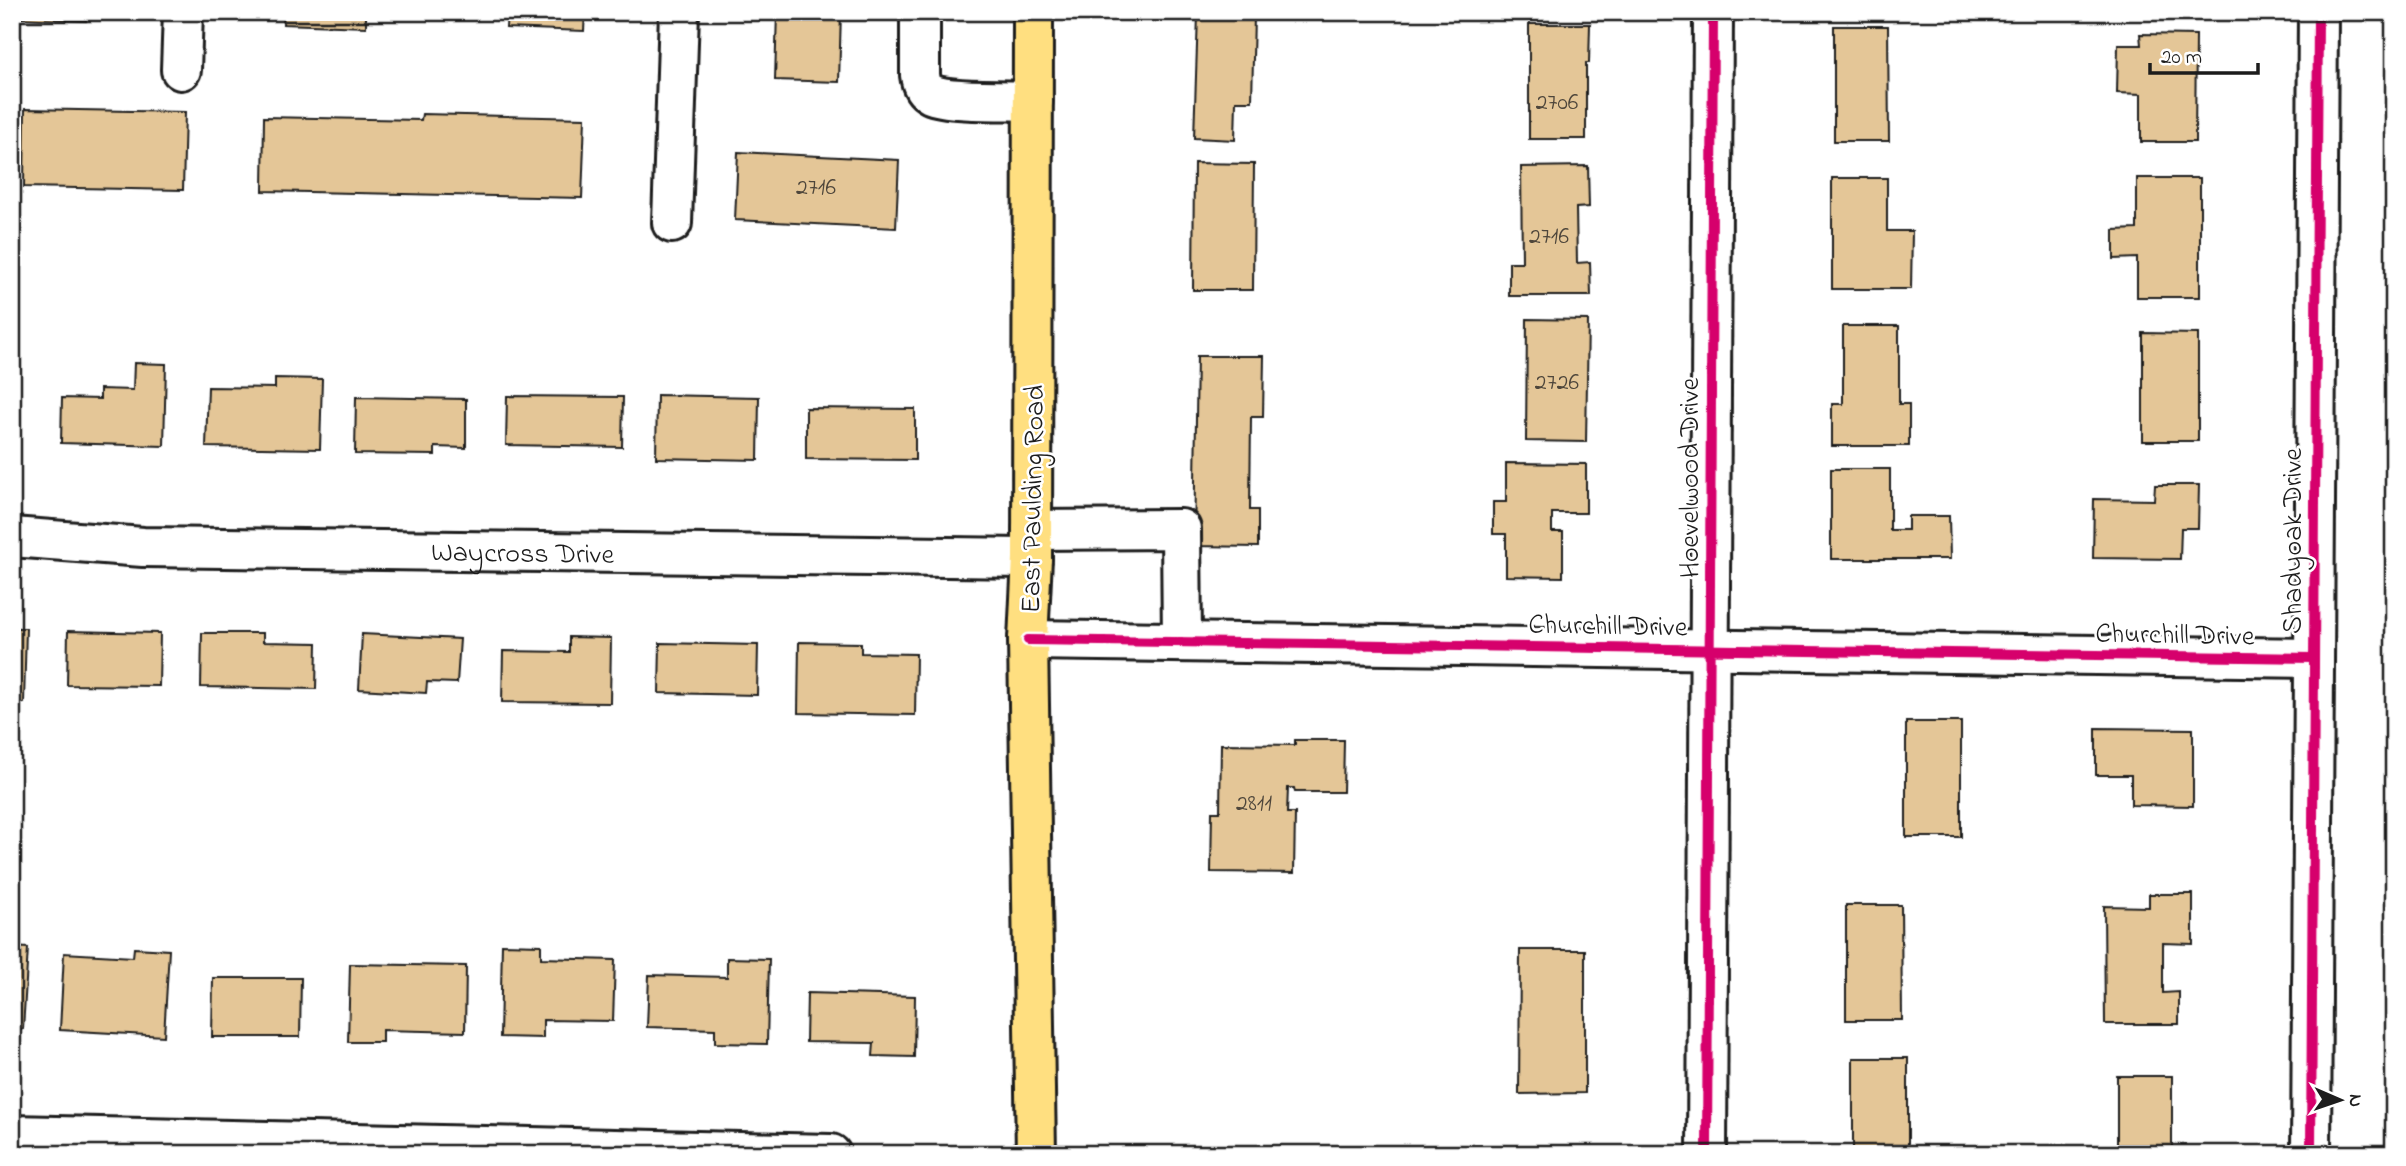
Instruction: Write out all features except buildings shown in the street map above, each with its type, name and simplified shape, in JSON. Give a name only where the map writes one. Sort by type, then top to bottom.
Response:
[{"type":"main road","name":"East Paulding Road","points":[[1033,12],[1032,544],[1028,640],[1036,1154]]},
{"type":"street","points":[[181,70],[183,12]]},
{"type":"street","points":[[673,223],[679,12]]},
{"type":"street","points":[[920,12],[920,75],[921,84],[926,90],[942,97],[1033,101]]},
{"type":"street","name":"Hoevelwood Drive","points":[[1707,1154],[1713,12]]},
{"type":"street","name":"Shadyoak Drive","points":[[2311,1154],[2318,12]]},
{"type":"street","name":"Waycross Drive","points":[[12,537],[143,547],[1032,544],[1181,529],[1182,642]]},
{"type":"street","name":"Churchill Drive","points":[[1028,640],[2313,658]]},
{"type":"street","points":[[12,1135],[831,1154]]},
{"type":"cycle path","points":[[1707,1154],[1713,12]]},
{"type":"cycle path","points":[[2311,1154],[2318,12]]},
{"type":"cycle path","points":[[1028,640],[2313,658]]}]
